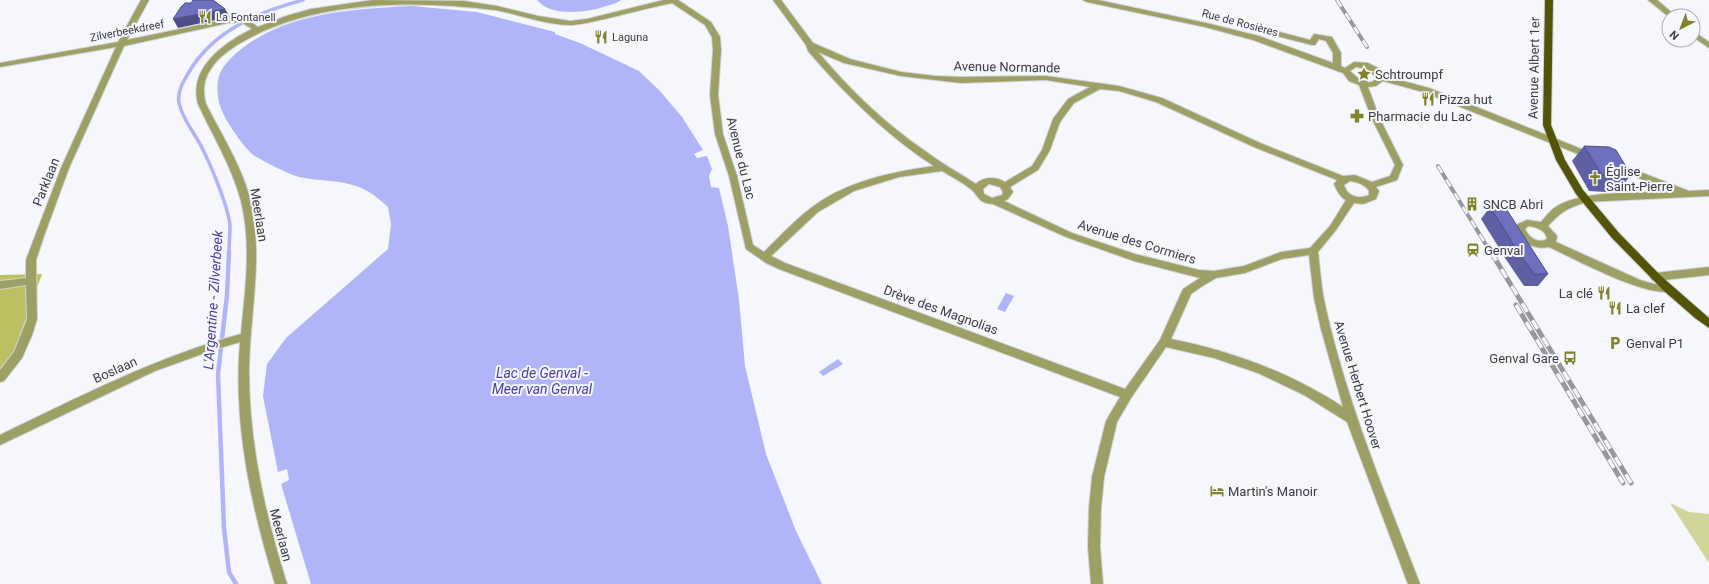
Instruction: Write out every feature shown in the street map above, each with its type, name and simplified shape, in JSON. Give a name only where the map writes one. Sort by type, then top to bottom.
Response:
[{"type":"main road","name":"Avenue Albert 1er","points":[[1548,0],[1547,125],[1551,140],[1576,187],[1599,218],[1666,288],[1709,324]]},
{"type":"street","name":"Parklaan","points":[[0,378],[18,355],[32,319],[30,282],[31,260],[65,168],[121,44],[145,0]]},
{"type":"street","name":"Meerlaan","points":[[281,584],[268,544],[252,474],[244,404],[245,337],[252,274],[251,236],[246,203],[236,169],[205,110],[199,92],[202,80],[209,66],[219,54],[253,27],[292,16],[321,10],[371,2],[401,0],[464,3],[497,8],[538,18]]},
{"type":"street","name":"Avenue du Lac","points":[[538,18],[570,22],[587,21],[673,0],[708,24],[716,37],[717,50],[714,95],[719,134],[733,176],[749,247]]},
{"type":"street","points":[[777,0],[810,45]]},
{"type":"street","name":"Rue de Rosières","points":[[1087,0],[1206,25],[1256,38],[1346,70]]},
{"type":"street","points":[[1652,0],[1662,8]]},
{"type":"street","name":"Zilverbeekdreef","points":[[0,65],[121,44],[228,21],[242,20],[253,27]]},
{"type":"street","name":"Rue de Rosières","points":[[1257,28],[1312,43],[1317,36],[1329,39],[1337,53],[1337,67]]},
{"type":"street","points":[[1701,40],[1709,46]]},
{"type":"street","name":"Avenue Normande","points":[[810,45],[847,61],[901,74],[961,80],[1046,78],[1099,86],[1159,100],[1209,121],[1257,145],[1342,179]]},
{"type":"street","name":"Avenue des Cormiers","points":[[810,45],[811,49],[831,74],[856,98],[888,127],[942,168],[978,190],[983,198],[995,201],[1068,235],[1134,257],[1198,274],[1214,275],[1245,269],[1281,256],[1313,251]]},
{"type":"street","points":[[1355,64],[1364,65],[1373,68],[1379,73],[1381,78],[1379,82],[1374,84],[1362,83],[1353,79],[1347,74],[1346,70],[1355,64]]},
{"type":"street","points":[[1381,78],[1426,90],[1686,193]]},
{"type":"street","points":[[1362,83],[1376,119],[1399,165],[1394,178],[1371,186]]},
{"type":"street","points":[[995,201],[1005,197],[1008,192],[1002,184],[1035,168],[1046,150],[1056,121],[1071,101],[1099,86]]},
{"type":"street","points":[[764,257],[815,210],[851,189],[898,174],[942,168]]},
{"type":"street","points":[[1357,178],[1371,186],[1374,192],[1373,196],[1368,200],[1361,201],[1344,195],[1339,184],[1342,179],[1357,178]]},
{"type":"street","name":"Avenue des Cormiers","points":[[963,180],[1002,184]]},
{"type":"street","points":[[978,190],[978,187],[984,182]]},
{"type":"street","points":[[1542,227],[1556,211],[1564,206],[1585,199],[1709,193]]},
{"type":"street","name":"Avenue des Cormiers","points":[[1005,197],[1026,216]]},
{"type":"street","points":[[1313,251],[1332,228],[1352,199]]},
{"type":"street","points":[[1549,243],[1552,241],[1552,236],[1542,227],[1527,223],[1523,224],[1520,229],[1523,236],[1532,242],[1542,244],[1549,243],[1637,283],[1654,288],[1666,288]]},
{"type":"street","name":"Drève des Magnolias","points":[[749,247],[764,257],[788,268],[1127,395]]},
{"type":"street","name":"Avenue Herbert Hoover","points":[[1313,251],[1319,298],[1326,329],[1352,419],[1368,465],[1414,584]]},
{"type":"street","points":[[1655,277],[1709,271]]},
{"type":"street","points":[[1097,584],[1094,548],[1098,477],[1112,421],[1127,395],[1164,342],[1187,292],[1197,284],[1214,275]]},
{"type":"street","points":[[0,285],[30,282]]},
{"type":"street","name":"Boslaan","points":[[0,440],[121,382],[210,346],[245,337]]},
{"type":"street","points":[[1164,342],[1200,350],[1253,365],[1292,382],[1327,401],[1352,419]]},
{"type":"green space","points":[[42,274],[12,357],[0,371],[0,275]]},
{"type":"green space","points":[[1670,503],[1689,512],[1709,514],[1709,563]]},
{"type":"water","points":[[537,0],[621,0],[599,8],[570,12],[552,9],[544,6]]},
{"type":"water","name":"Lac de Genval - Meer van Genval","points":[[412,6],[477,12],[555,32],[555,34],[580,43],[639,71],[659,90],[682,117],[703,150],[694,154],[697,158],[707,156],[712,169],[709,176],[711,187],[719,188],[728,226],[739,300],[745,366],[766,454],[796,531],[822,584],[311,584],[281,484],[289,480],[287,469],[278,472],[263,396],[267,364],[286,338],[388,249],[391,224],[388,207],[374,195],[361,188],[344,183],[299,177],[283,171],[255,156],[239,139],[224,115],[219,102],[218,78],[220,72],[228,61],[240,50],[259,37],[300,20],[344,11]]},
{"type":"water","points":[[1006,293],[1014,296],[1005,312],[997,309]]},
{"type":"water","points":[[838,359],[843,364],[823,376],[819,372]]},
{"type":"building","points":[[193,0],[213,0],[225,9],[173,19],[185,3],[191,3]]},
{"type":"building","points":[[1584,146],[1609,147],[1616,150],[1631,175],[1602,175]]},
{"type":"building","points":[[1490,207],[1505,207],[1548,274],[1534,274],[1510,240]]},
{"type":"waterway","name":"L'Argentine - Zilverbeek","points":[[229,253],[230,226],[227,210],[207,159],[181,110],[179,103],[180,91],[187,76],[199,58],[224,34],[253,17],[303,0]]},
{"type":"waterway","name":"L'Argentine - Zilverbeek","points":[[229,252],[227,295],[218,374],[224,528],[229,572],[236,584]]},
{"type":"railway","points":[[1337,0],[1367,47]]},
{"type":"railway","points":[[1438,166],[1491,253]]},
{"type":"railway","points":[[1491,252],[1631,483]]},
{"type":"railway","points":[[1516,305],[1623,483]]},
{"type":"place","name":"La Fontanell","points":[[205,17]]},
{"type":"place","name":"Laguna","points":[[601,37]]},
{"type":"place","name":"Schtroumpf","points":[[1364,74]]},
{"type":"place","name":"Pizza hut","points":[[1428,99]]},
{"type":"place","name":"Pharmacie du Lac","points":[[1357,116]]},
{"type":"place","name":"Église Saint-Pierre","points":[[1595,178]]},
{"type":"place","name":"SNCB Abri","points":[[1472,204]]},
{"type":"place","name":"Genval","points":[[1473,250]]},
{"type":"place","name":"La clé","points":[[1604,293]]},
{"type":"place","name":"La clef","points":[[1615,308]]},
{"type":"place","name":"Genval P1","points":[[1615,343]]},
{"type":"place","name":"Genval Gare","points":[[1570,358]]},
{"type":"place","name":"Martin's Manoir","points":[[1217,491]]}]
